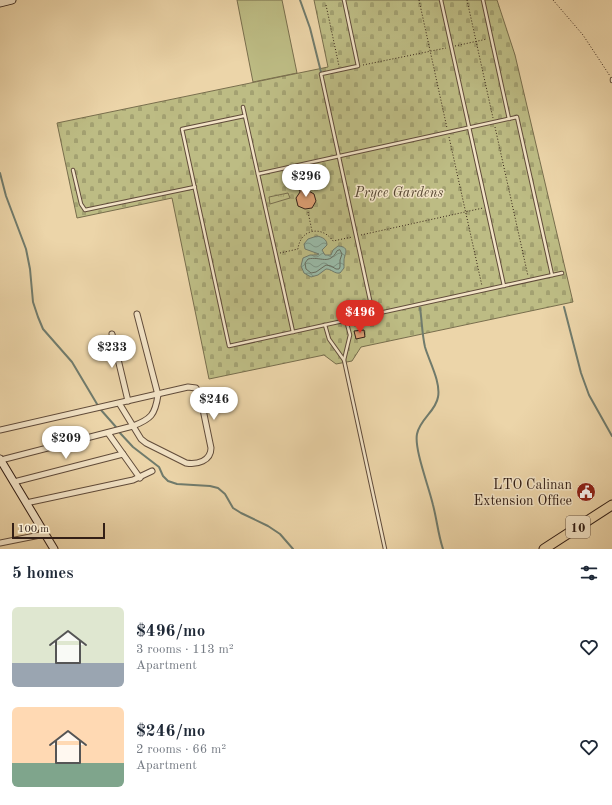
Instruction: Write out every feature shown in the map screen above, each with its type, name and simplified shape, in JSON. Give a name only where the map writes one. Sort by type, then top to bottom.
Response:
[{"type":"highway","name":"10","points":[[544,549],[612,505]]},
{"type":"street","points":[[0,3],[12,0]]},
{"type":"street","points":[[54,549],[0,460],[133,426],[150,417],[156,406],[158,395],[137,314]]},
{"type":"street","points":[[112,334],[128,401]]},
{"type":"street","points":[[0,430],[118,403],[188,388],[196,388],[200,395],[211,448],[209,457],[192,464],[176,459],[146,443],[118,403]]},
{"type":"street","points":[[108,433],[140,478]]},
{"type":"street","points":[[14,482],[123,454]]},
{"type":"street","points":[[26,503],[140,478],[152,471]]},
{"type":"street","points":[[0,543],[45,534]]},
{"type":"lane","points":[[344,0],[358,66],[321,74],[373,314]]},
{"type":"lane","points":[[441,0],[504,286]]},
{"type":"lane","points":[[483,0],[509,119]]},
{"type":"lane","points":[[242,107],[293,332]]},
{"type":"lane","points":[[244,116],[182,129],[229,346],[562,273]]},
{"type":"lane","points":[[258,174],[517,117],[552,275]]},
{"type":"lane","points":[[73,170],[81,204],[85,210],[195,187]]},
{"type":"lane","points":[[344,360],[350,335],[346,320]]},
{"type":"lane","points":[[326,325],[329,339],[344,360],[385,549]]},
{"type":"path","points":[[419,0],[483,290]]},
{"type":"path","points":[[467,0],[529,280]]},
{"type":"path","points":[[553,0],[583,35],[612,80]]},
{"type":"path","points":[[326,5],[340,70]]},
{"type":"path","points":[[358,66],[491,38]]},
{"type":"path","points":[[275,254],[298,249],[302,237],[312,231],[322,232],[333,241],[487,207]]},
{"type":"path","points":[[308,212],[312,231]]},
{"type":"green space","points":[[237,0],[282,0],[297,73],[253,82]]},
{"type":"green space","name":"Pryce Gardens","points":[[314,0],[497,0],[515,55],[573,302],[361,347],[352,361],[336,364],[324,355],[209,379],[172,198],[77,218],[57,123],[328,67]]},
{"type":"green space","points":[[288,193],[290,198],[270,204],[269,197]]},
{"type":"water","points":[[317,236],[326,241],[327,245],[322,250],[325,255],[331,255],[333,250],[338,246],[346,249],[344,268],[340,273],[326,269],[318,275],[311,277],[304,273],[301,266],[303,258],[310,255],[319,254],[305,249],[304,244],[308,239]]},
{"type":"building","points":[[306,185],[307,190],[314,194],[316,201],[312,208],[305,209],[298,206],[296,198],[300,192],[299,187]]},
{"type":"building","points":[[364,330],[365,337],[356,339],[354,331]]},
{"type":"waterway","points":[[300,0],[310,28],[321,72]]},
{"type":"waterway","points":[[0,173],[6,196],[26,249],[30,269],[33,302],[43,329],[72,362],[97,404]]},
{"type":"waterway","points":[[564,307],[581,373],[589,395],[612,436]]},
{"type":"waterway","points":[[420,308],[425,347],[438,385],[438,397],[434,407],[421,424],[417,434],[417,441],[443,549]]},
{"type":"waterway","points":[[101,410],[116,427]]},
{"type":"waterway","points":[[120,433],[133,447],[159,467],[163,476],[168,481],[177,484],[210,486],[218,488],[225,494],[233,508],[280,534],[293,549]]},
{"type":"place","name":"LTO Calinan Extension Office","points":[[586,492]]}]
